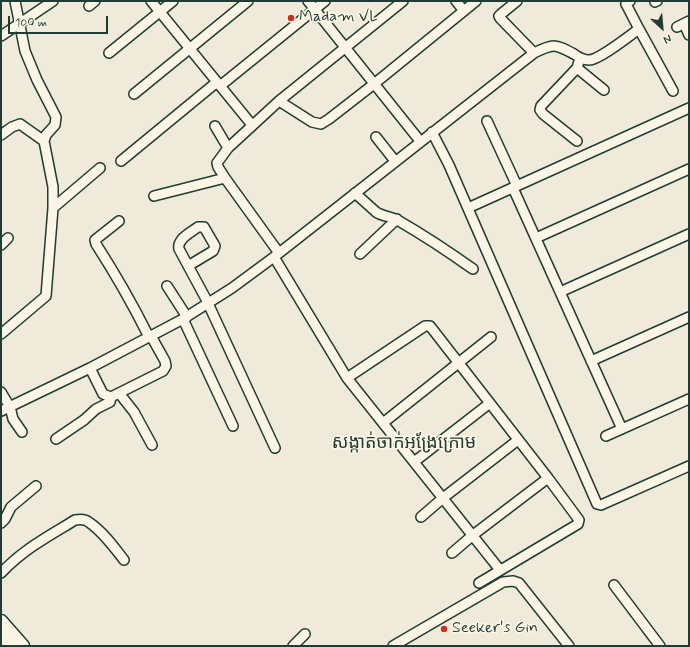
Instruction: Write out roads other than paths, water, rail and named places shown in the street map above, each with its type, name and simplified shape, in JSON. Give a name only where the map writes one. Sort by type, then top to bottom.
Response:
[{"type":"main road","points":[[1,621],[23,646]]},
{"type":"street","points":[[1,334],[46,296],[53,208],[53,187],[44,141],[46,135],[55,125],[56,117],[37,80],[25,51],[15,1]]},
{"type":"street","points":[[1,36],[53,1]]},
{"type":"street","points":[[151,1],[252,125]]},
{"type":"street","points":[[109,53],[173,1]]},
{"type":"street","points":[[134,94],[248,1]]},
{"type":"street","points":[[308,1],[344,48],[420,141]]},
{"type":"street","points":[[121,161],[325,1]]},
{"type":"street","points":[[403,1],[279,101],[228,148],[217,163],[225,178],[277,255],[347,378],[500,570]]},
{"type":"street","points":[[456,1],[464,11]]},
{"type":"street","points":[[279,101],[312,122],[321,124],[374,84],[476,1]]},
{"type":"street","points":[[517,1],[499,16],[534,53]]},
{"type":"street","points":[[626,2],[673,91]]},
{"type":"street","points":[[683,24],[689,35]]},
{"type":"street","points":[[5,409],[150,337],[207,304],[277,255],[420,141],[534,53],[553,45],[559,46],[580,58],[589,60],[598,57],[639,29]]},
{"type":"street","points":[[577,141],[540,110],[577,68],[580,58]]},
{"type":"street","points":[[577,68],[604,90]]},
{"type":"street","points":[[468,208],[689,108]]},
{"type":"street","points":[[487,121],[536,238],[622,430]]},
{"type":"street","points":[[1,135],[12,127],[20,124],[44,141]]},
{"type":"street","points":[[214,126],[228,148]]},
{"type":"street","points":[[432,132],[441,148],[468,208],[597,504],[601,505],[689,466]]},
{"type":"street","points":[[376,137],[395,161]]},
{"type":"street","points":[[53,208],[100,168]]},
{"type":"street","points":[[536,238],[689,169]]},
{"type":"street","points":[[154,196],[225,178]]},
{"type":"street","points":[[355,193],[380,215],[397,219],[473,269]]},
{"type":"street","points":[[360,254],[397,219]]},
{"type":"street","points":[[56,439],[84,420],[96,409],[110,402],[111,397],[163,371],[166,366],[165,361],[150,337],[134,306],[96,244],[95,240],[99,235],[119,221]]},
{"type":"street","points":[[560,292],[689,234]]},
{"type":"street","points":[[1,246],[8,238]]},
{"type":"street","points":[[188,266],[274,448]]},
{"type":"street","points":[[167,286],[185,318],[233,426]]},
{"type":"street","points":[[591,361],[689,317]]},
{"type":"street","points":[[347,378],[428,325],[430,326],[579,520],[578,524],[479,583]]},
{"type":"street","points":[[383,423],[491,337]]},
{"type":"street","points":[[90,368],[103,394],[111,397]]},
{"type":"street","points":[[1,392],[5,409],[22,432]]},
{"type":"street","points":[[119,393],[134,412],[152,445]]},
{"type":"street","points":[[606,436],[689,399]]},
{"type":"street","points":[[414,462],[490,403]]},
{"type":"street","points":[[421,517],[443,498],[518,440]]},
{"type":"street","points":[[452,553],[473,535],[548,478]]},
{"type":"street","points":[[1,523],[5,520],[11,507],[36,486]]},
{"type":"street","points":[[1,573],[31,546],[75,520],[82,519],[89,522],[109,541],[124,560]]},
{"type":"street","points":[[393,646],[503,582],[513,581],[519,583],[529,594],[569,646]]},
{"type":"street","points":[[614,585],[660,646]]},
{"type":"street","points":[[293,646],[305,634]]},
{"type":"place","name":"Madam VL","points":[[291,18]]},
{"type":"place","name":"Seeker's Gin","points":[[444,629]]},
{"type":"district","name":"សង្កាត់ចាក់អង្រែក្រោម","points":[[404,444]]}]
